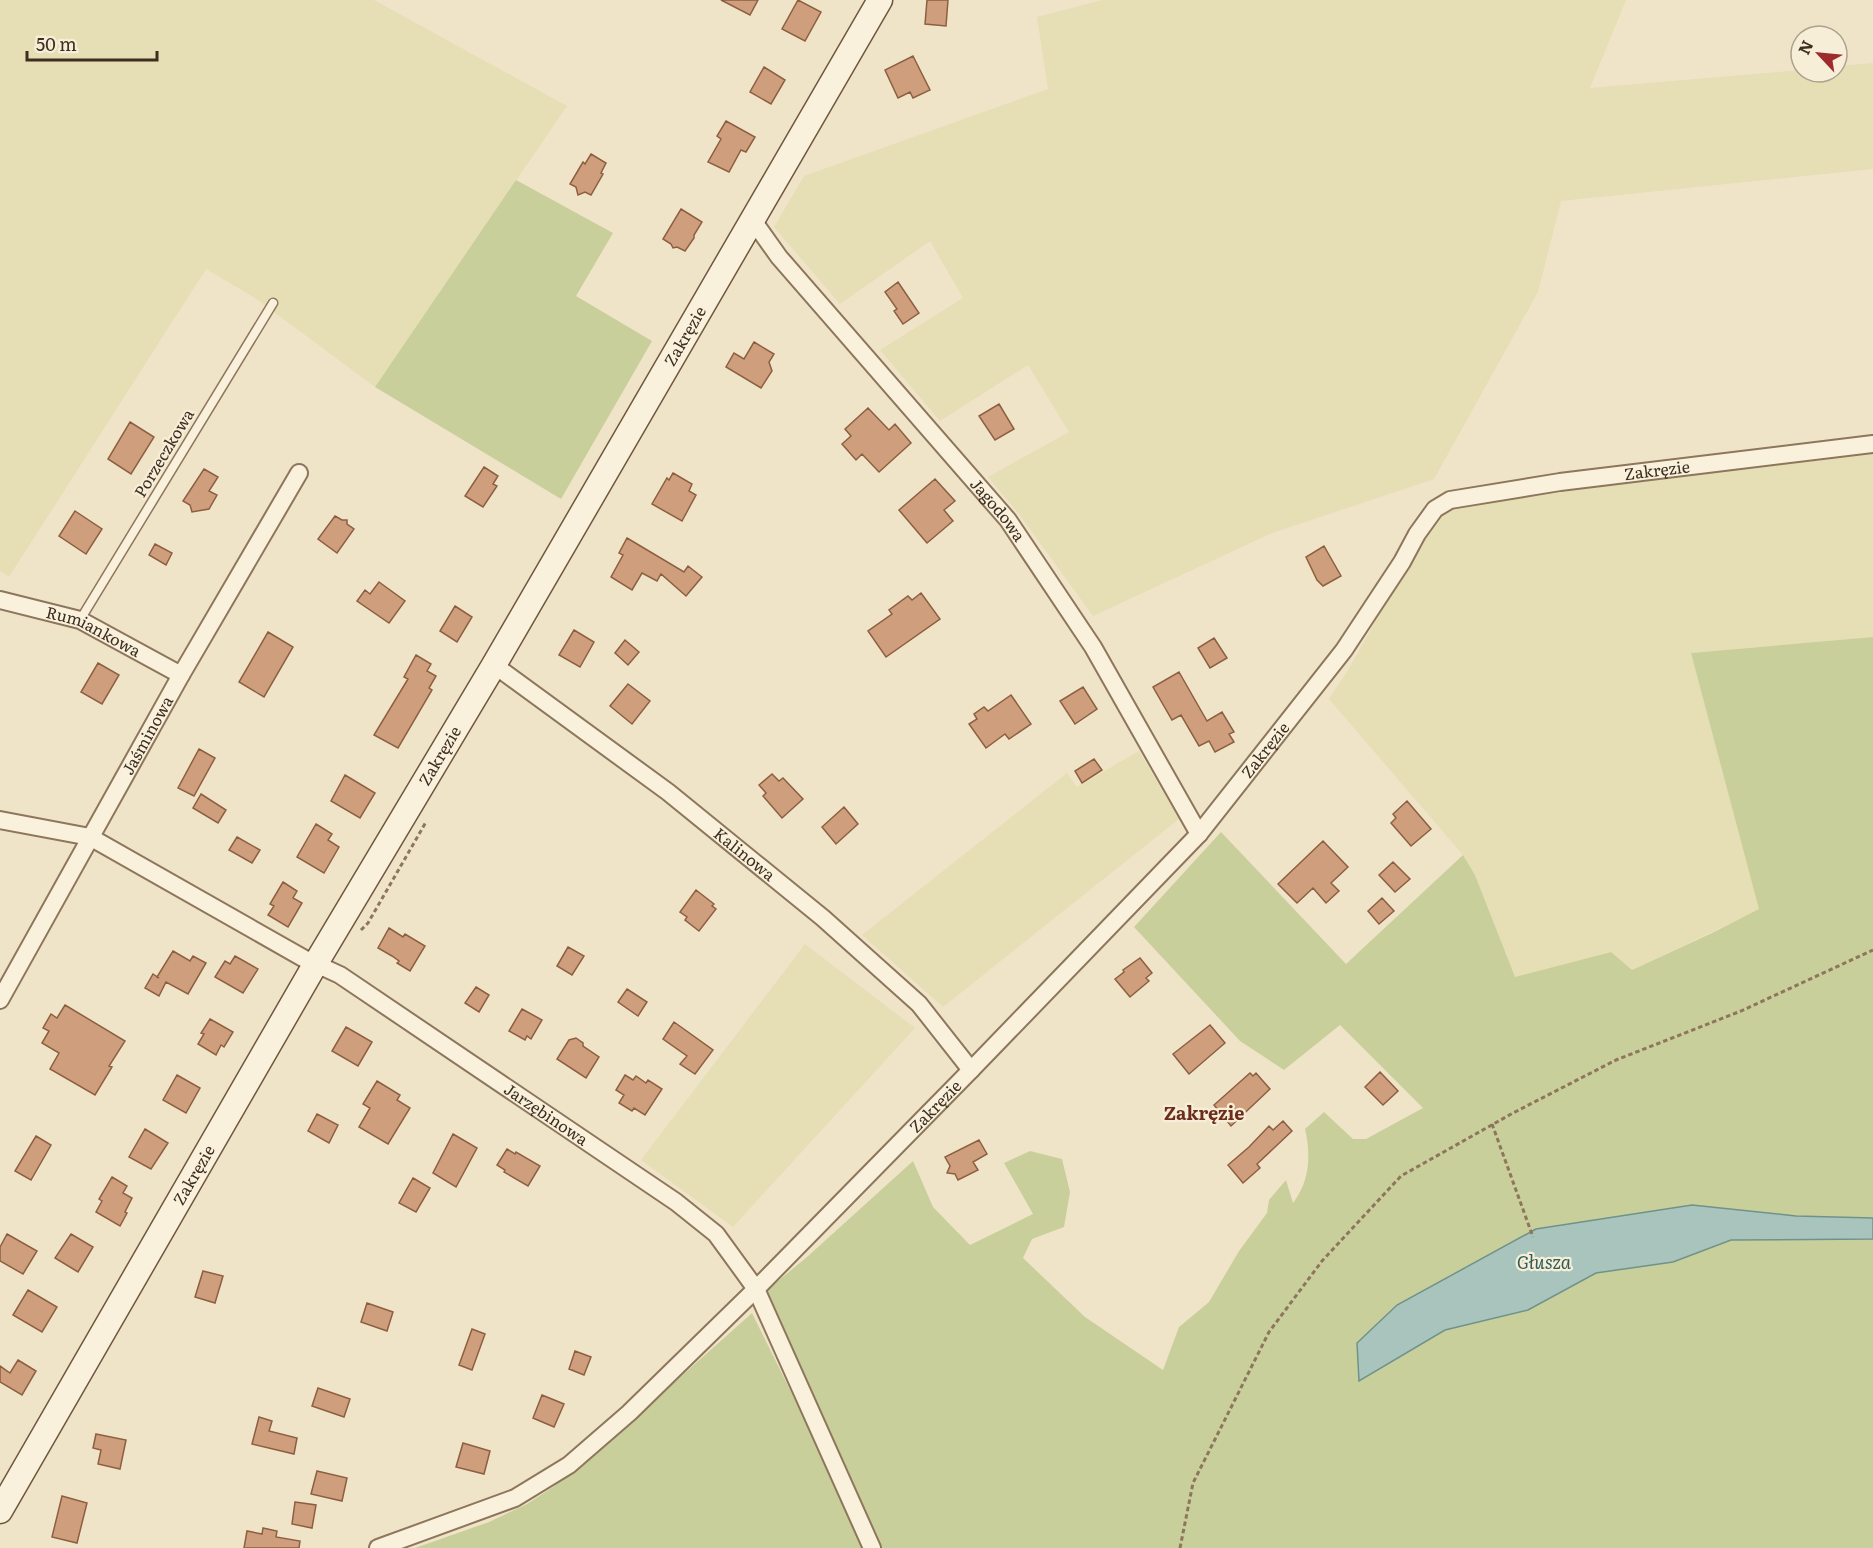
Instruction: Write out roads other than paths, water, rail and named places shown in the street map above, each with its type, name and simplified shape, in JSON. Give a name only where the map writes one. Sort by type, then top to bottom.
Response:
[{"type":"street","name":"Zakręzie","points":[[0,1510],[316,963],[494,665],[880,0]]},
{"type":"street","name":"Jagodowa","points":[[752,219],[779,257],[1008,520],[1093,647],[1199,834]]},
{"type":"street","name":"Zakręzie","points":[[378,1548],[515,1498],[569,1465],[629,1413],[756,1289],[1199,834],[1344,650],[1435,508],[1450,500],[1560,482],[1873,444]]},
{"type":"street","name":"Jaśminowa","points":[[0,1000],[181,675],[299,473]]},
{"type":"street","name":"Rumiankowa","points":[[0,600],[80,620],[181,675]]},
{"type":"street","name":"Kalinowa","points":[[494,665],[668,792],[823,918],[920,1004],[971,1070]]},
{"type":"street","name":"Jarzębinowa","points":[[0,820],[90,837],[340,975],[676,1202],[716,1234],[756,1289]]},
{"type":"street","points":[[756,1289],[872,1548]]},
{"type":"lane","name":"Porzeczkowa","points":[[80,620],[273,303]]},
{"type":"water","name":"Głusza","points":[[1692,1205],[1796,1216],[1873,1218],[1873,1239],[1731,1240],[1673,1262],[1596,1273],[1528,1310],[1445,1330],[1359,1381],[1357,1343],[1397,1305],[1536,1229]]},
{"type":"district","name":"Zakręzie","points":[[1204,1114]]}]
